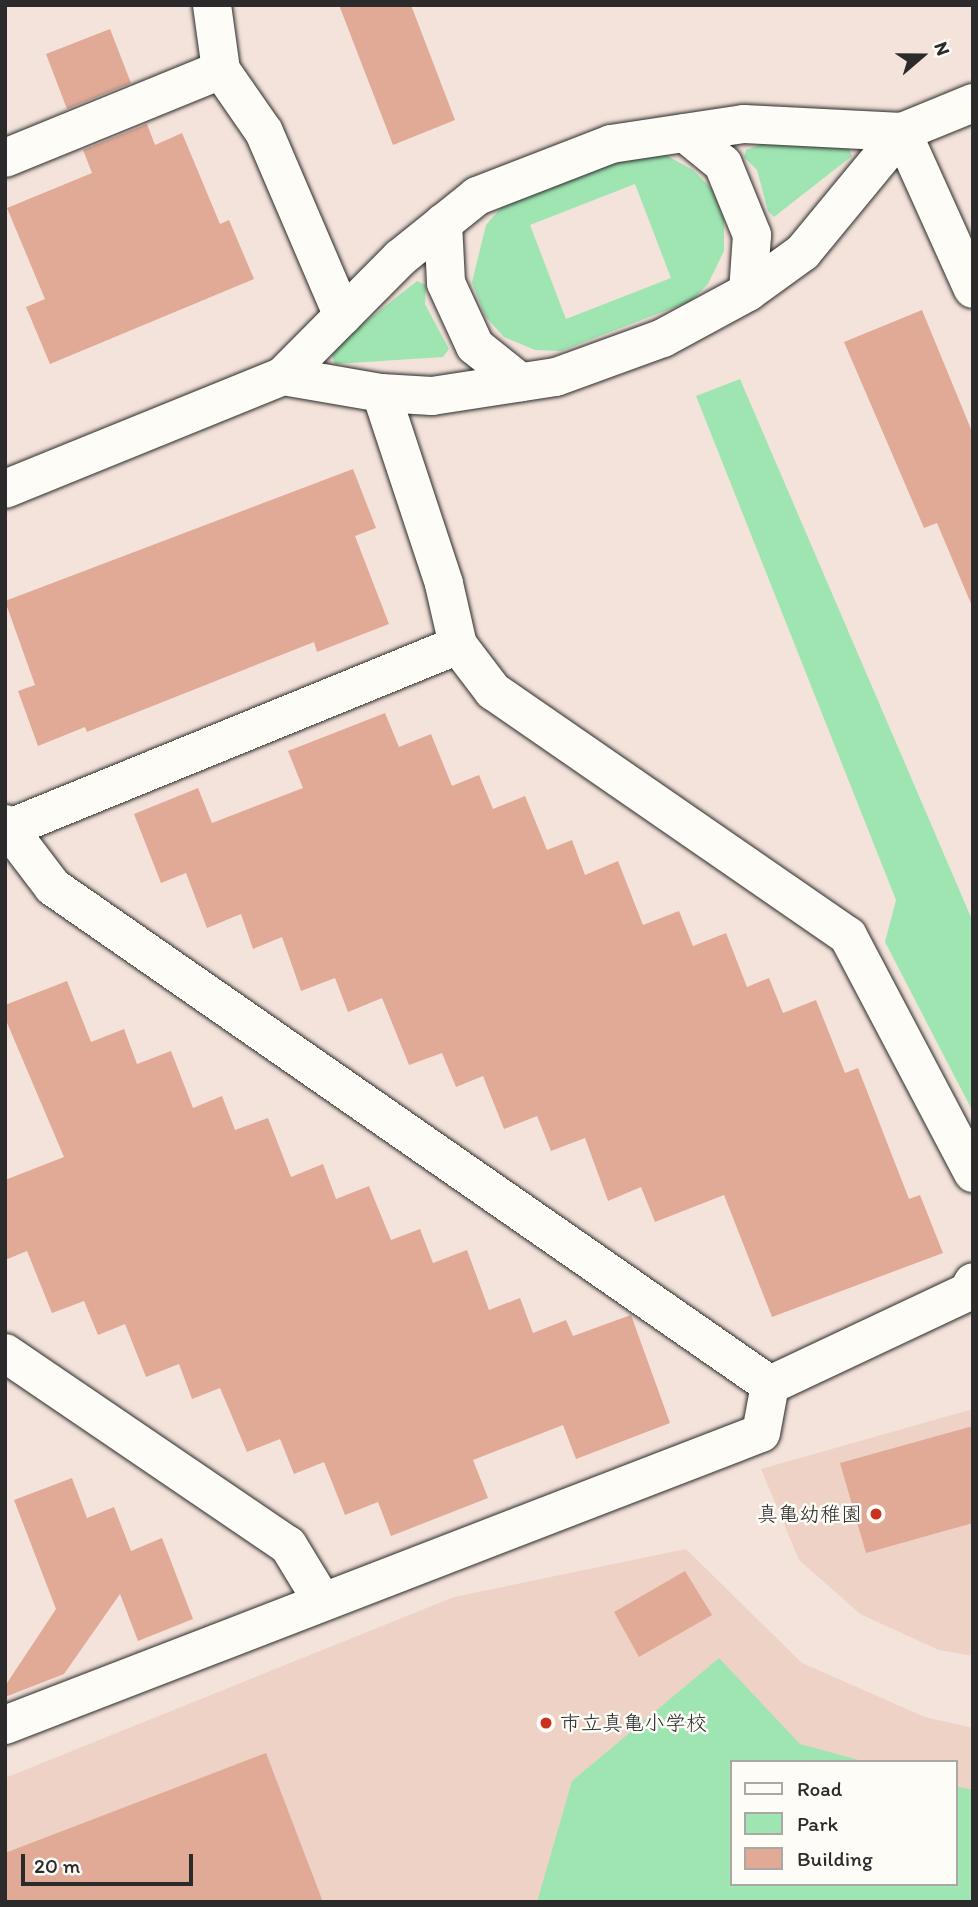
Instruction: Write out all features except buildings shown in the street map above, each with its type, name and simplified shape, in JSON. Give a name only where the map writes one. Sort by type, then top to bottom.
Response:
[{"type":"street","points":[[212,5],[220,70],[264,132],[343,316]]},
{"type":"street","points":[[5,158],[220,70]]},
{"type":"street","points":[[5,489],[283,376],[400,258],[477,196],[611,144],[744,124],[902,132],[973,103]]},
{"type":"street","points":[[283,376],[381,393],[432,396],[556,377],[663,338],[748,292],[803,252],[902,132]]},
{"type":"street","points":[[902,132],[973,289]]},
{"type":"street","points":[[685,133],[723,164],[752,236],[748,292]]},
{"type":"street","points":[[443,223],[446,283],[475,346],[520,382]]},
{"type":"street","points":[[381,393],[444,584],[458,645],[493,691],[848,936],[973,1173]]},
{"type":"street","points":[[458,645],[6,828],[53,887],[770,1385]]},
{"type":"street","points":[[770,1385],[968,1292],[973,1282]]},
{"type":"street","points":[[5,1353],[288,1545],[322,1601]]},
{"type":"street","points":[[5,1725],[761,1433],[770,1385]]},
{"type":"shaded area","name":"真亀幼稚園","points":[[973,1409],[973,1656],[939,1650],[860,1614],[799,1560],[761,1469]]},
{"type":"shaded area","name":"市立真亀小学校","points":[[686,1549],[802,1663],[925,1717],[973,1728],[973,1902],[5,1902],[5,1778],[454,1597]]},
{"type":"green space","points":[[767,142],[846,142],[852,156],[774,217],[768,211],[757,170],[744,157],[746,150]]},
{"type":"green space","points":[[640,153],[662,153],[693,170],[712,189],[724,219],[724,251],[708,284],[691,301],[561,351],[535,350],[504,337],[485,316],[472,282],[486,225],[505,203]],"holes":[[[635,184],[671,278],[566,319],[530,225]]]},
{"type":"green space","points":[[417,281],[426,285],[425,304],[449,349],[443,357],[335,364],[330,350]]},
{"type":"green space","points":[[740,379],[973,922],[973,1112],[885,942],[896,900],[696,396]]},
{"type":"green space","points":[[719,1658],[800,1744],[859,1760],[730,1760],[730,1886],[957,1886],[957,1786],[973,1790],[973,1902],[537,1902],[572,1781]]},
{"type":"place","name":"真亀幼稚園","points":[[876,1514]]},
{"type":"place","name":"市立真亀小学校","points":[[546,1723]]}]
